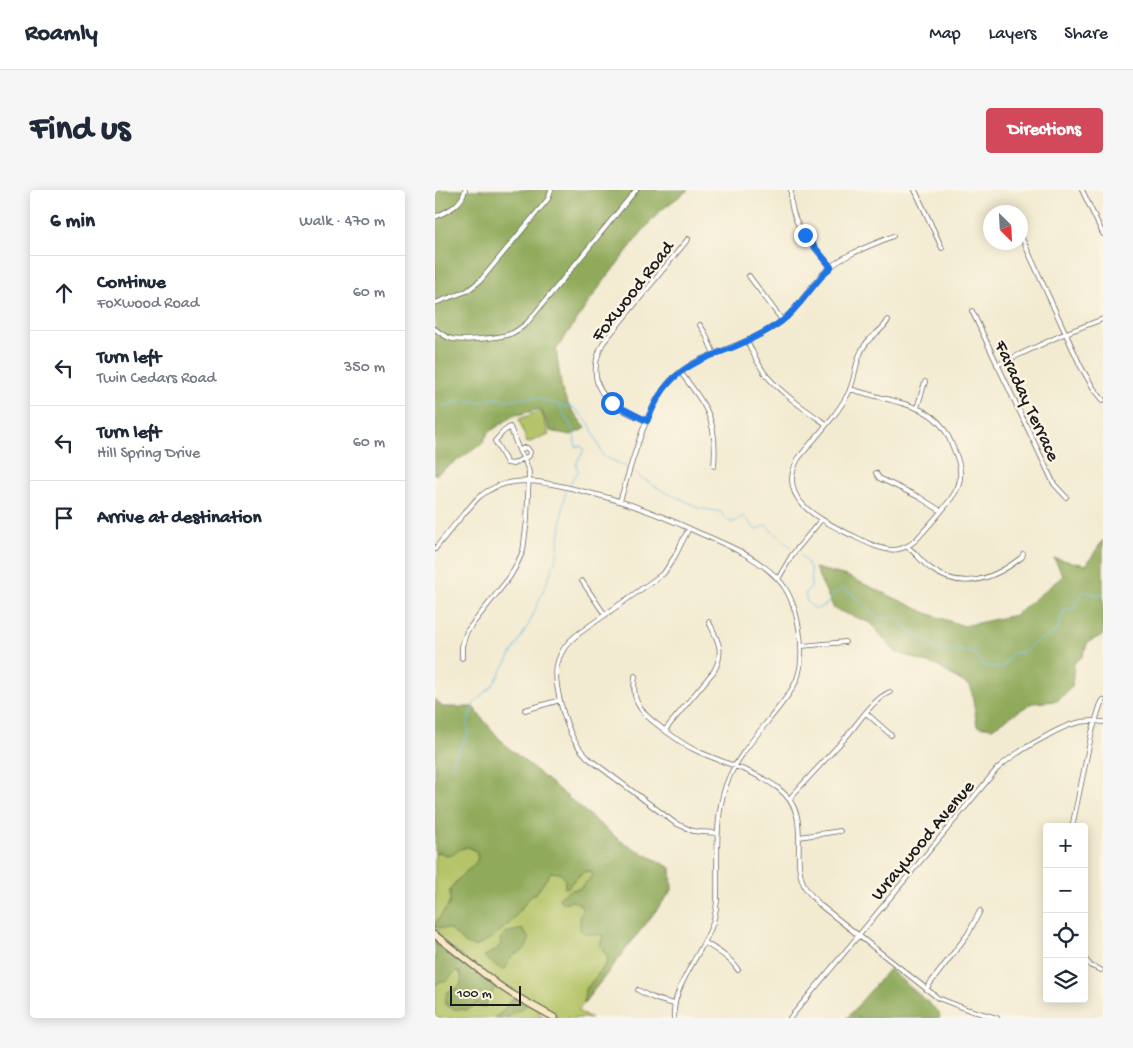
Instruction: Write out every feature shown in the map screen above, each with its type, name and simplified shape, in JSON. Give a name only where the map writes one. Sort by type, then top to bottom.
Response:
[{"type":"main road","points":[[435,935],[504,988],[555,1018]]},
{"type":"street","points":[[435,217],[456,206],[465,190]]},
{"type":"street","points":[[435,303],[467,291],[480,281],[548,199],[551,190]]},
{"type":"street","points":[[435,328],[449,338],[459,340],[499,337],[520,329],[527,323],[636,190]]},
{"type":"street","points":[[791,190],[792,212],[798,225],[831,267]]},
{"type":"street","points":[[915,190],[942,248]]},
{"type":"street","points":[[1082,190],[1103,234]]},
{"type":"street","points":[[620,501],[647,421],[661,394],[680,372],[692,364],[747,341],[782,320],[799,304],[831,267],[845,258],[893,236]]},
{"type":"street","name":"Foxwood Road","points":[[647,421],[618,407],[601,392],[595,377],[596,357],[603,343],[688,239]]},
{"type":"street","points":[[1027,250],[1081,367],[1103,400]]},
{"type":"street","points":[[749,276],[782,320]]},
{"type":"street","name":"Faraday Terrace","points":[[972,311],[1054,484],[1066,497]]},
{"type":"street","points":[[997,366],[1066,333],[1103,319]]},
{"type":"street","points":[[850,389],[917,408],[929,414],[940,424],[948,436],[959,460],[960,477],[957,489],[941,511],[916,540],[907,547],[893,550],[881,548],[860,540],[821,520],[799,501],[793,490],[791,479],[793,468],[798,459],[844,401],[865,345],[883,328],[888,320]]},
{"type":"street","points":[[700,324],[714,354]]},
{"type":"street","points":[[747,341],[764,371],[773,382],[826,424]]},
{"type":"street","points":[[680,372],[703,402],[711,421],[715,440],[714,466]]},
{"type":"street","points":[[917,408],[925,382]]},
{"type":"street","points":[[462,658],[462,646],[467,631],[509,578],[520,559],[527,520],[529,472],[524,458],[520,453],[510,427],[495,441],[507,463],[513,464],[524,458],[529,456],[531,453],[530,450],[524,448],[520,453]]},
{"type":"street","points":[[876,472],[879,478],[919,497],[941,511]]},
{"type":"street","points":[[435,549],[485,492],[510,482],[546,483],[634,505],[748,556],[778,579],[791,600],[802,646],[800,667],[794,686],[740,756],[723,794],[718,832],[717,901],[714,920],[688,970],[675,1004],[674,1016],[668,1018]]},
{"type":"street","points":[[778,579],[792,555],[821,520]]},
{"type":"street","points":[[689,528],[675,556],[663,573],[572,638],[559,657],[556,672],[560,700],[567,722],[575,741],[588,758],[675,823],[693,831],[718,832]]},
{"type":"street","points":[[907,547],[915,552],[923,563],[938,573],[952,579],[967,581],[985,578],[1001,572],[1022,557],[1023,554]]},
{"type":"street","points":[[582,581],[605,615]]},
{"type":"street","points":[[665,730],[714,670],[720,658],[719,641],[709,622]]},
{"type":"street","points":[[802,646],[845,642]]},
{"type":"street","points":[[635,676],[634,693],[637,703],[645,714],[665,730],[694,750],[750,773],[769,783],[789,799],[797,814],[800,870],[805,887],[821,904],[938,998],[997,1018]]},
{"type":"street","points":[[789,799],[881,696],[890,692]]},
{"type":"street","points":[[525,710],[560,700]]},
{"type":"street","points":[[1073,823],[1095,721],[1103,700]]},
{"type":"street","points":[[866,713],[891,735]]},
{"type":"street","name":"Wraywood Avenue","points":[[790,1018],[991,776],[1006,761],[1024,748],[1063,727],[1078,722],[1103,722]]},
{"type":"street","points":[[799,837],[840,831]]},
{"type":"street","points":[[926,989],[968,934],[980,911]]},
{"type":"street","points":[[704,942],[729,959],[738,970]]},
{"type":"street","points":[[1088,963],[1101,970]]},
{"type":"street","points":[[638,990],[659,1001],[675,1004]]},
{"type":"green space","points":[[435,190],[688,190],[660,211],[641,233],[598,289],[556,350],[562,391],[570,408],[586,428],[571,435],[550,431],[541,409],[513,416],[488,433],[482,444],[435,475]]},
{"type":"green space","points":[[541,411],[549,435],[527,443],[519,419]]},
{"type":"green space","points":[[1103,540],[1103,635],[1088,642],[1082,657],[1074,663],[1072,687],[1057,701],[1032,703],[992,728],[977,726],[971,687],[937,666],[895,652],[871,623],[834,609],[815,568],[847,576],[929,614],[964,626],[1015,615],[1063,576],[1054,558],[1086,565]]},
{"type":"green space","points":[[435,698],[442,707],[473,707],[503,743],[619,840],[671,868],[672,890],[584,1003],[585,990],[606,965],[608,957],[600,945],[603,937],[602,934],[593,935],[580,930],[580,915],[583,909],[580,904],[573,901],[561,903],[559,898],[568,891],[580,889],[593,875],[591,871],[583,872],[569,887],[565,888],[565,880],[560,873],[551,872],[537,892],[529,898],[511,922],[491,938],[475,947],[466,944],[449,929],[435,927],[450,903],[450,889],[478,859],[477,853],[468,847],[460,849],[453,855],[447,856],[440,852],[435,854]]},
{"type":"green space","points":[[467,847],[476,853],[477,861],[452,886],[449,904],[437,921],[511,922],[529,898],[537,892],[551,872],[560,873],[565,880],[565,888],[583,872],[591,871],[593,875],[587,882],[580,888],[568,891],[562,903],[573,901],[580,904],[583,909],[580,915],[594,935],[602,934],[604,952],[608,956],[606,964],[585,990],[584,1003],[578,1011],[591,1018],[555,1018],[537,1009],[543,1018],[435,1018],[435,986],[456,971],[460,972],[461,981],[459,986],[450,991],[445,1004],[452,1007],[467,1008],[476,1005],[477,1002],[480,1007],[497,984],[435,935],[435,854],[440,852],[447,856]]},
{"type":"green space","points":[[523,929],[529,939],[527,945],[522,951],[514,954],[506,968],[502,970],[484,956],[496,950],[501,944],[500,940],[505,933]]},
{"type":"green space","points":[[435,935],[497,984],[484,1007],[480,1007],[477,1002],[476,1005],[468,1010],[454,1009],[445,1004],[447,992],[459,986],[462,980],[460,972],[456,971],[446,982],[440,982],[435,986]]},
{"type":"green space","points":[[889,969],[939,1012],[940,1018],[847,1018]]},
{"type":"green space","points":[[517,997],[528,1003],[522,1009],[509,1016],[494,1018],[502,1012],[511,1000]]},
{"type":"waterway","points":[[443,407],[459,400],[477,402],[493,398],[506,400],[538,398],[574,408],[589,423],[603,456],[627,467]]},
{"type":"waterway","points":[[559,406],[574,431],[576,447],[581,446],[584,450],[576,464],[578,473],[570,485]]},
{"type":"waterway","points":[[634,471],[640,477],[666,493],[699,508],[721,512],[731,522],[743,516],[756,530],[766,525],[793,549]]},
{"type":"waterway","points":[[451,766],[469,731],[467,725],[474,703],[493,685],[530,622],[551,572],[557,555],[566,492]]},
{"type":"waterway","points":[[800,554],[809,566],[811,573],[811,588],[805,593],[807,602],[816,609],[826,605],[833,595],[843,588],[879,618],[888,619],[894,614],[905,627],[939,650],[957,649],[975,654],[983,666],[1002,668],[1013,653],[1025,652],[1032,644],[1057,631],[1065,608],[1075,609],[1076,602],[1085,591],[1096,595],[1103,593]]},
{"type":"route","points":[[612,403],[647,421],[661,394],[680,372],[692,364],[747,341],[774,326],[787,316],[831,267],[805,235]]}]
